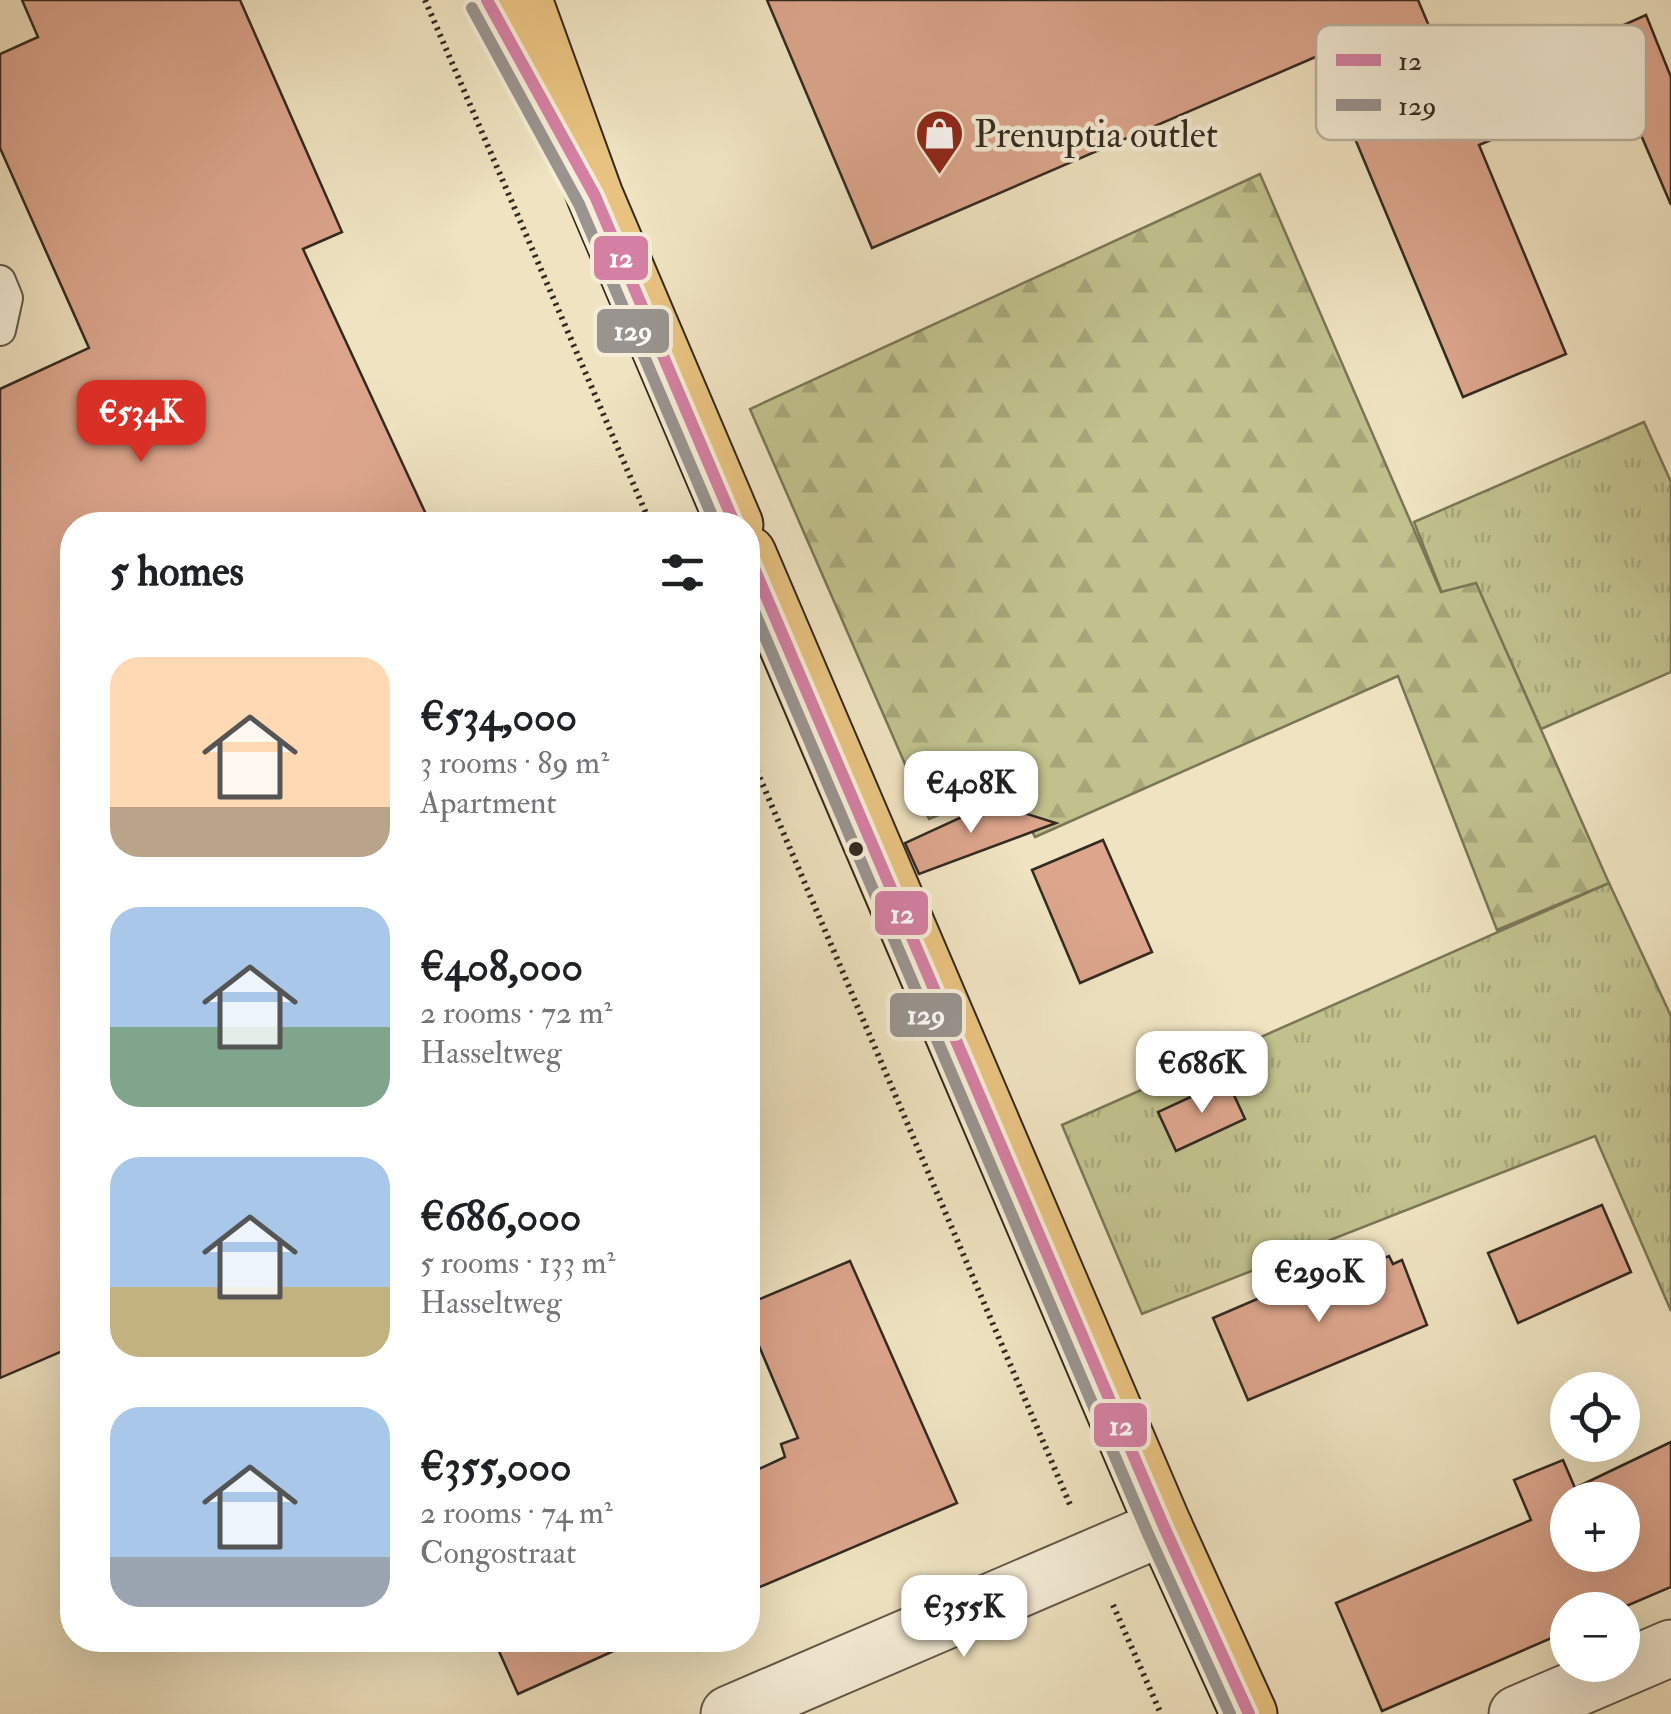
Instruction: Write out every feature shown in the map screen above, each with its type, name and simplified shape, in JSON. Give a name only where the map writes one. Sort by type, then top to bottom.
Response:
[{"type":"main road","points":[[487,0],[594,196]]},
{"type":"main road","points":[[524,0],[594,196],[729,512]]},
{"type":"main road","points":[[760,582],[1164,1527],[1249,1714]]},
{"type":"street","points":[[729,1714],[1164,1527]]},
{"type":"street","points":[[1517,1714],[1671,1648]]},
{"type":"lane","points":[[0,282],[7,298],[0,330]]},
{"type":"path","points":[[425,0],[645,512]]},
{"type":"path","points":[[760,778],[1072,1510]]},
{"type":"path","points":[[1112,1602],[1161,1714]]},
{"type":"green space","points":[[1260,174],[1441,592],[1476,583],[1609,883],[1497,930],[1398,676],[1035,837],[1010,786],[929,819],[750,409]]},
{"type":"green space","points":[[1644,422],[1671,482],[1671,672],[1541,729],[1476,584],[1442,593],[1414,522]]},
{"type":"green space","points":[[1609,883],[1671,1016],[1671,1311],[1595,1136],[1142,1314],[1062,1125]]},
{"type":"building","points":[[22,0],[240,0],[342,232],[303,249],[425,512],[60,512],[60,1352],[0,1378],[0,389],[89,348],[0,148],[0,54],[38,37]]},
{"type":"building","name":"Prenuptia outlet","points":[[767,0],[1418,0],[1429,25],[1316,25],[1316,57],[872,248]]},
{"type":"building","name":"Prenuptia outlet","points":[[1646,15],[1671,77],[1671,205],[1643,140],[1646,25],[1624,25]]},
{"type":"building","name":"Prenuptia outlet","points":[[1356,140],[1491,140],[1479,145],[1566,354],[1463,397]]},
{"type":"building","points":[[992,803],[1056,823],[919,874],[905,843]]},
{"type":"building","points":[[1103,840],[1152,952],[1080,983],[1032,870]]},
{"type":"building","points":[[1227,1080],[1245,1119],[1176,1151],[1158,1112]]},
{"type":"building","points":[[1602,1205],[1631,1272],[1518,1323],[1488,1253]]},
{"type":"building","points":[[1389,1256],[1393,1264],[1402,1260],[1427,1325],[1248,1400],[1213,1318],[1278,1290],[1282,1299]]},
{"type":"building","points":[[850,1261],[957,1503],[760,1587],[760,1468],[785,1457],[781,1444],[798,1438],[760,1348],[760,1299]]},
{"type":"building","points":[[1671,1442],[1671,1587],[1640,1600],[1640,1592],[1550,1592],[1550,1639],[1382,1711],[1336,1603],[1531,1520],[1514,1480],[1564,1462],[1572,1482],[1550,1482],[1550,1572],[1640,1572],[1640,1482],[1588,1482],[1629,1462],[1640,1462],[1640,1457]]},
{"type":"building","points":[[499,1652],[611,1652],[518,1694]]},
{"type":"transit line","name":"12","points":[[487,0],[595,196],[729,512]]},
{"type":"transit line","name":"129","points":[[472,8],[579,204],[710,512]]},
{"type":"transit line","name":"12","points":[[760,582],[1164,1527],[1249,1714]]},
{"type":"transit line","name":"129","points":[[760,625],[1148,1534],[1230,1714]]},
{"type":"place","name":"Prenuptia outlet","points":[[939,176]]}]
